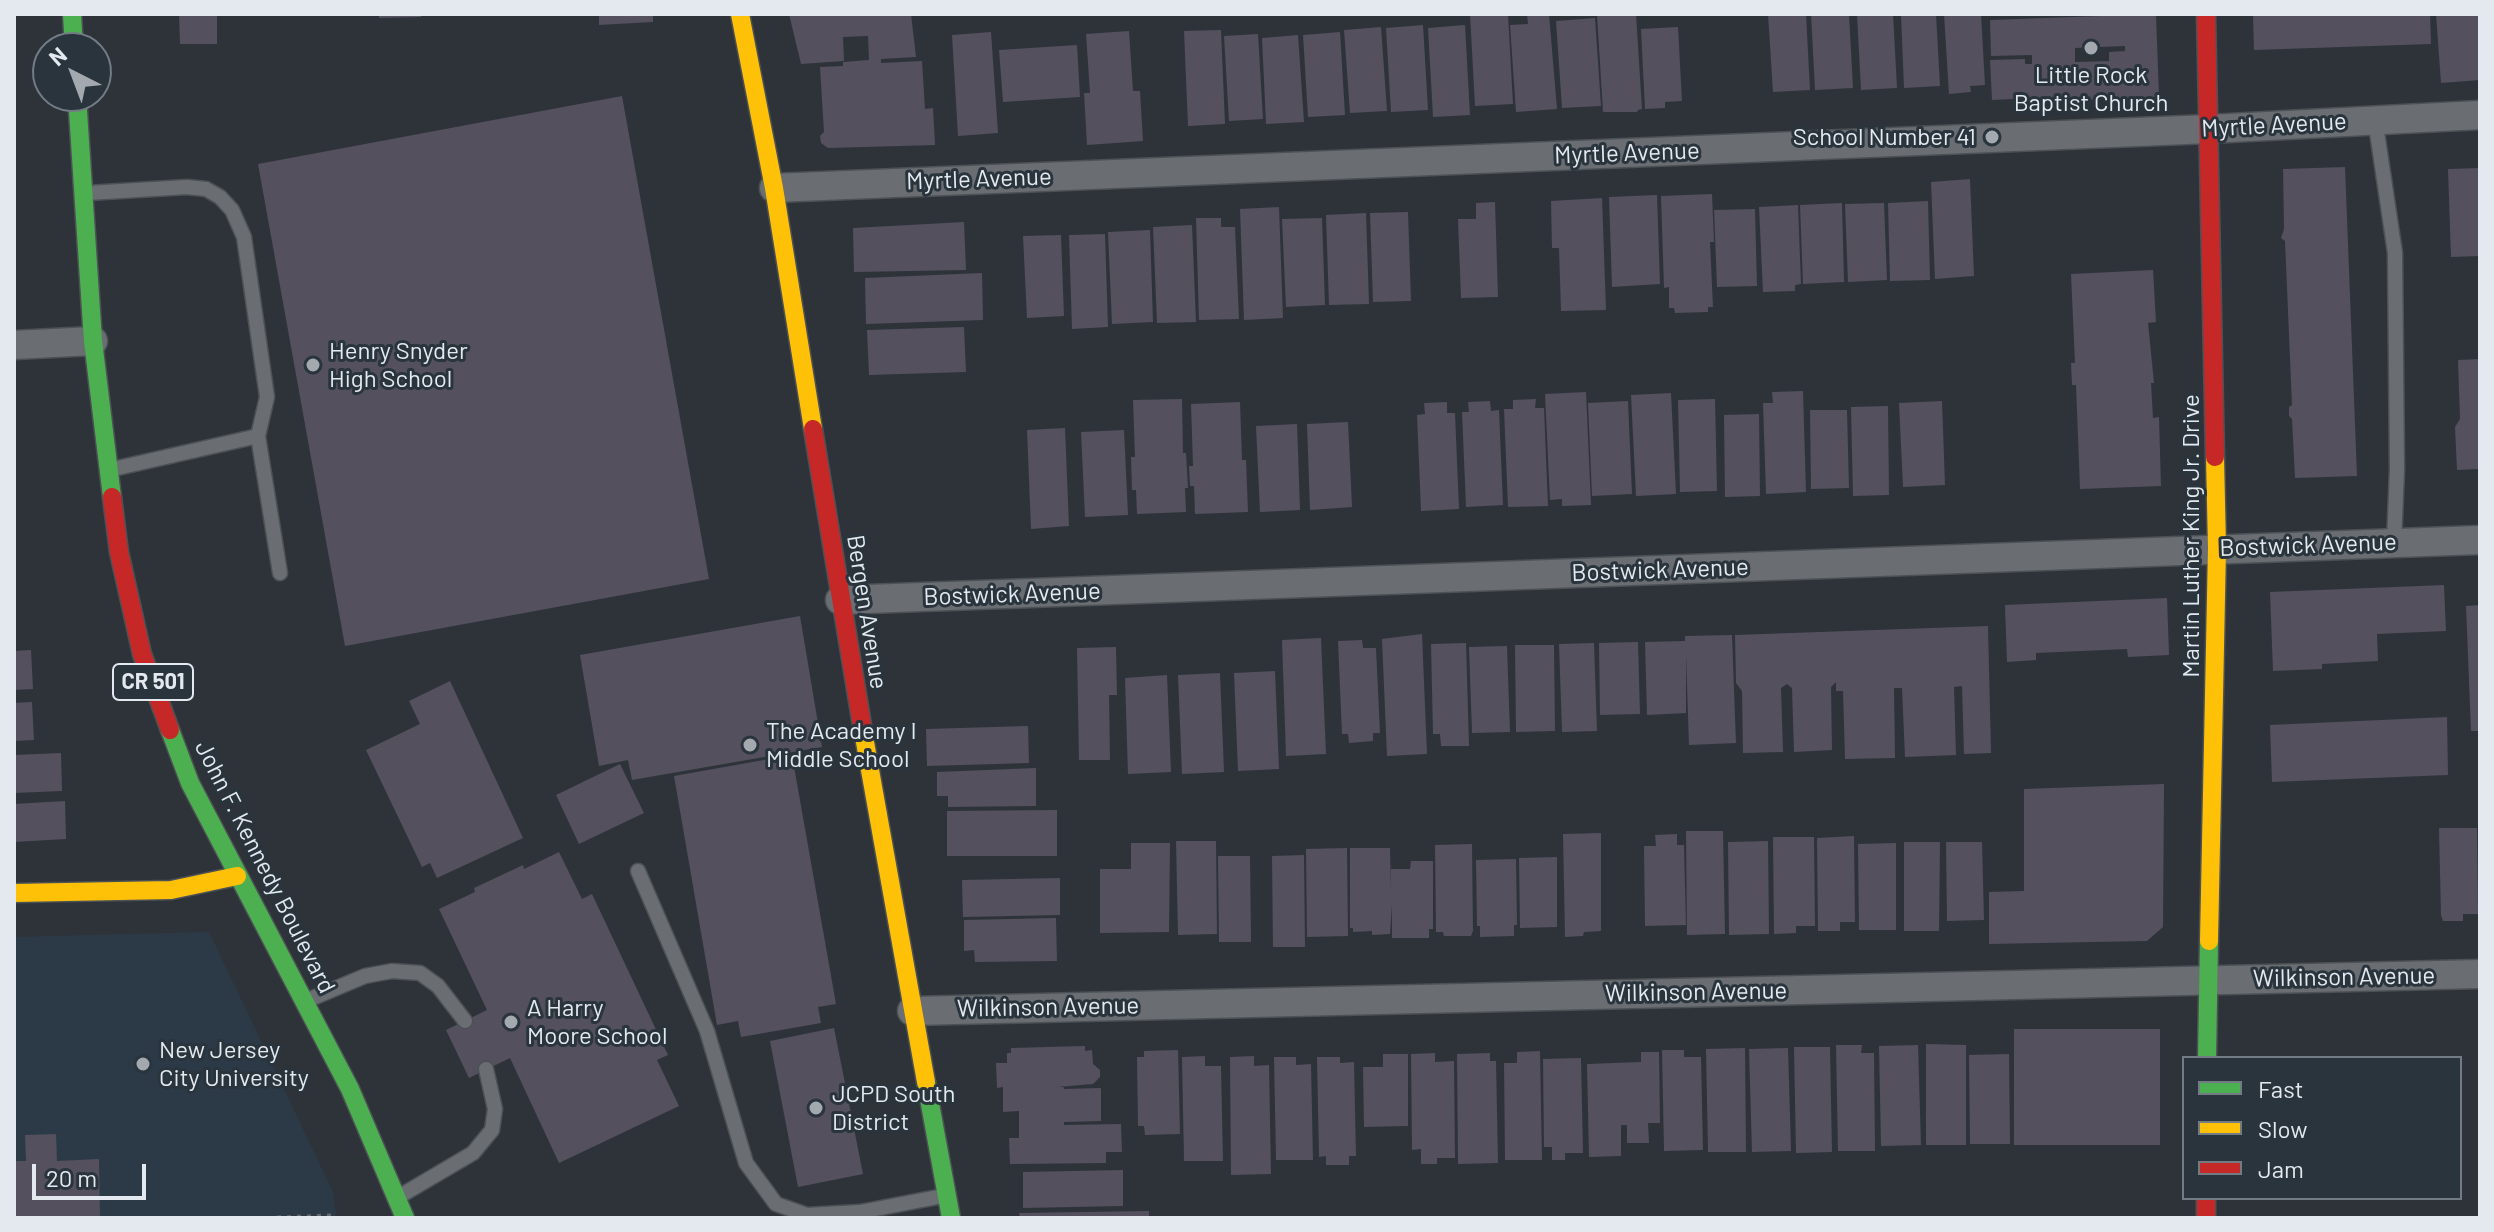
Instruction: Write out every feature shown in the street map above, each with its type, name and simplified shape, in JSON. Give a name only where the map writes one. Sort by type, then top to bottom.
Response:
[{"type":"street","name":"Bergen Avenue","points":[[740,14],[774,188],[840,600],[951,1218]]},
{"type":"street","name":"Martin Luther King Jr. Drive","points":[[2206,14],[2217,548],[2207,1056]]},
{"type":"street","name":"John F. Kennedy Boulevard","points":[[78,112],[93,341],[119,552],[142,654],[190,783],[350,1089],[405,1218]]},
{"type":"street","name":"Myrtle Avenue","points":[[774,188],[2210,129],[2480,115]]},
{"type":"street","points":[[14,345],[93,341]]},
{"type":"street","name":"Bostwick Avenue","points":[[840,600],[2480,540]]},
{"type":"street","points":[[14,893],[171,890],[237,876]]},
{"type":"street","name":"Wilkinson Avenue","points":[[912,1011],[2480,974]]},
{"type":"lane","points":[[2375,119],[2395,253],[2397,469],[2394,543]]},
{"type":"lane","points":[[84,193],[187,187],[206,189],[220,197],[232,210],[244,237],[267,397],[258,436],[280,573]]},
{"type":"lane","points":[[109,470],[258,436]]},
{"type":"lane","points":[[638,871],[707,1031],[746,1163],[776,1204],[807,1215],[847,1213],[947,1195]]},
{"type":"lane","points":[[305,1001],[365,976],[392,971],[420,973],[438,986],[465,1021]]},
{"type":"lane","points":[[396,1198],[473,1153],[492,1130],[495,1109],[486,1069]]},
{"type":"path","points":[[277,1218],[331,1216]]},
{"type":"shaded area","name":"New Jersey City University","points":[[209,932],[332,1190],[337,1218],[14,1218],[14,937]]},
{"type":"building","points":[[179,14],[217,14],[217,44],[180,44]]},
{"type":"building","points":[[379,14],[421,14],[421,17],[379,18]]},
{"type":"building","points":[[599,14],[653,14],[653,22],[599,25]]},
{"type":"building","points":[[789,14],[911,14],[916,57],[881,59],[881,63],[922,61],[925,109],[933,108],[935,145],[828,148],[821,143],[820,136],[824,132],[820,67],[869,60],[868,36],[843,37],[844,61],[801,64]]},
{"type":"building","points":[[1470,14],[1508,14],[1513,104],[1475,106]]},
{"type":"building","points":[[1527,14],[1549,14],[1557,109],[1516,112],[1510,25],[1528,24]]},
{"type":"building","points":[[1597,14],[1636,14],[1642,109],[1637,112],[1603,112]]},
{"type":"building","points":[[1768,14],[1806,14],[1810,90],[1773,92]]},
{"type":"building","points":[[1811,14],[1849,14],[1853,88],[1815,90]]},
{"type":"building","points":[[1857,14],[1893,14],[1897,88],[1861,90]]},
{"type":"building","points":[[1901,14],[1936,14],[1940,86],[1904,88]]},
{"type":"building","points":[[1944,14],[1981,14],[1985,85],[1970,86],[1971,92],[1949,94]]},
{"type":"building","points":[[2156,14],[2159,97],[2034,102],[2034,98],[1992,100],[1990,60],[2025,59],[2025,64],[2032,64],[2032,55],[1991,56],[1990,20]],"holes":[[[2125,46],[2125,51],[2109,52],[2109,61],[2075,62],[2075,48]]]},
{"type":"building","points":[[2253,14],[2430,14],[2431,44],[2254,50]]},
{"type":"building","points":[[2436,14],[2480,14],[2480,80],[2441,83]]},
{"type":"building","points":[[1595,18],[1601,106],[1562,108],[1556,21]]},
{"type":"building","points":[[1423,25],[1428,110],[1391,112],[1386,28]]},
{"type":"building","points":[[1465,25],[1470,115],[1433,117],[1428,28]]},
{"type":"building","points":[[1381,27],[1387,111],[1350,113],[1344,30]]},
{"type":"building","points":[[1678,27],[1682,101],[1665,102],[1665,108],[1645,109],[1641,29]]},
{"type":"building","points":[[1221,30],[1225,124],[1188,126],[1184,31]]},
{"type":"building","points":[[1129,31],[1133,91],[1140,91],[1143,141],[1087,145],[1084,93],[1090,93],[1086,34]]},
{"type":"building","points":[[991,32],[998,133],[958,136],[952,35]]},
{"type":"building","points":[[1340,32],[1345,115],[1308,117],[1303,35]]},
{"type":"building","points":[[1258,34],[1263,119],[1229,121],[1224,36]]},
{"type":"building","points":[[1298,35],[1304,122],[1266,124],[1262,38]]},
{"type":"building","points":[[1077,45],[1080,97],[1003,102],[999,50]]},
{"type":"building","points":[[622,96],[709,579],[345,646],[258,164]]},
{"type":"building","points":[[2345,167],[2357,476],[2295,478],[2292,419],[2289,416],[2292,405],[2285,241],[2281,238],[2284,229],[2283,169]]},
{"type":"building","points":[[2480,168],[2480,256],[2451,257],[2448,169]]},
{"type":"building","points":[[1970,179],[1974,276],[1935,279],[1931,182]]},
{"type":"building","points":[[1712,194],[1714,242],[1710,242],[1713,307],[1708,307],[1708,312],[1675,313],[1674,308],[1669,308],[1669,287],[1664,288],[1661,196]]},
{"type":"building","points":[[1657,195],[1660,284],[1612,287],[1609,197]]},
{"type":"building","points":[[1602,198],[1606,310],[1561,311],[1559,248],[1552,248],[1551,201]]},
{"type":"building","points":[[1928,201],[1930,280],[1890,281],[1888,203]]},
{"type":"building","points":[[1495,202],[1498,297],[1461,298],[1458,219],[1476,219],[1476,203]]},
{"type":"building","points":[[1842,203],[1844,282],[1803,284],[1800,205]]},
{"type":"building","points":[[1884,203],[1887,280],[1848,282],[1845,204]]},
{"type":"building","points":[[1798,205],[1801,284],[1795,285],[1795,291],[1763,292],[1759,207]]},
{"type":"building","points":[[1279,207],[1283,318],[1244,320],[1240,209]]},
{"type":"building","points":[[1755,209],[1757,286],[1717,287],[1714,210]]},
{"type":"building","points":[[1408,212],[1411,301],[1373,302],[1370,213]]},
{"type":"building","points":[[1366,213],[1369,304],[1329,305],[1326,215]]},
{"type":"building","points":[[1196,218],[1221,218],[1221,227],[1235,227],[1239,319],[1199,320]]},
{"type":"building","points":[[1322,218],[1325,305],[1286,307],[1282,219]]},
{"type":"building","points":[[964,222],[966,270],[854,272],[853,228]]},
{"type":"building","points":[[1192,225],[1196,322],[1157,323],[1153,227]]},
{"type":"building","points":[[1150,230],[1153,322],[1112,324],[1108,232]]},
{"type":"building","points":[[1105,234],[1108,327],[1072,329],[1069,235]]},
{"type":"building","points":[[1061,235],[1064,316],[1027,318],[1023,236]]},
{"type":"building","points":[[2153,270],[2156,322],[2148,323],[2154,383],[2151,383],[2153,418],[2159,417],[2161,486],[2080,489],[2076,385],[2072,385],[2071,363],[2075,363],[2071,274]]},
{"type":"building","points":[[982,273],[983,320],[866,324],[865,278]]},
{"type":"building","points":[[964,327],[966,372],[869,375],[867,330]]},
{"type":"building","points":[[2480,359],[2480,469],[2457,470],[2455,427],[2460,419],[2458,360]]},
{"type":"building","points":[[1803,391],[1806,492],[1766,494],[1763,403],[1773,403],[1772,392]]},
{"type":"building","points":[[1586,392],[1591,505],[1562,506],[1562,499],[1550,500],[1545,394]]},
{"type":"building","points":[[1671,393],[1676,494],[1636,496],[1631,395]]},
{"type":"building","points":[[1182,399],[1183,453],[1186,453],[1188,488],[1185,488],[1186,512],[1137,514],[1136,490],[1132,490],[1131,457],[1135,457],[1133,400]]},
{"type":"building","points":[[1536,399],[1535,408],[1544,408],[1548,506],[1508,507],[1504,409],[1513,409],[1513,400]]},
{"type":"building","points":[[1715,399],[1717,491],[1680,492],[1678,400]]},
{"type":"building","points":[[1490,401],[1491,411],[1499,410],[1503,505],[1466,507],[1462,412],[1469,412],[1468,402]]},
{"type":"building","points":[[1628,401],[1632,494],[1592,496],[1588,403]]},
{"type":"building","points":[[1942,401],[1945,485],[1903,487],[1899,403]]},
{"type":"building","points":[[1240,402],[1248,512],[1195,514],[1194,486],[1190,486],[1189,466],[1193,466],[1191,404]]},
{"type":"building","points":[[1447,402],[1447,413],[1455,413],[1459,509],[1421,511],[1417,415],[1425,414],[1424,403]]},
{"type":"building","points":[[1888,406],[1889,495],[1853,496],[1851,407]]},
{"type":"building","points":[[1810,410],[1847,410],[1849,488],[1811,489]]},
{"type":"building","points":[[1759,414],[1760,496],[1725,497],[1724,415]]},
{"type":"building","points":[[1348,422],[1352,507],[1310,510],[1307,424]]},
{"type":"building","points":[[1297,424],[1300,510],[1260,512],[1256,426]]},
{"type":"building","points":[[1065,428],[1069,526],[1031,529],[1027,430]]},
{"type":"building","points":[[1124,430],[1128,515],[1085,517],[1081,432]]},
{"type":"building","points":[[2444,585],[2446,631],[2377,634],[2378,661],[2322,664],[2322,669],[2273,671],[2270,592]]},
{"type":"building","points":[[2167,598],[2169,655],[2128,657],[2127,649],[2036,653],[2036,660],[2007,662],[2005,605]]},
{"type":"building","points":[[2480,605],[2480,731],[2471,731],[2466,606]]},
{"type":"building","points":[[800,616],[822,747],[632,780],[628,760],[599,766],[580,655]]},
{"type":"building","points":[[1988,626],[1991,753],[1964,754],[1962,686],[1954,687],[1956,755],[1905,757],[1902,688],[1894,688],[1895,758],[1845,759],[1843,691],[1836,691],[1836,682],[1831,687],[1832,750],[1794,752],[1792,688],[1787,684],[1781,688],[1783,752],[1743,753],[1742,691],[1736,683],[1735,635]]},
{"type":"building","points":[[1422,634],[1427,754],[1387,756],[1382,639]]},
{"type":"building","points":[[1732,635],[1736,743],[1689,745],[1686,655],[1686,713],[1647,715],[1645,642],[1685,641],[1685,636]]},
{"type":"building","points":[[1321,638],[1326,754],[1286,756],[1282,640]]},
{"type":"building","points":[[1362,640],[1363,648],[1376,648],[1380,733],[1373,733],[1373,741],[1349,743],[1348,734],[1342,734],[1338,641]]},
{"type":"building","points":[[1638,642],[1640,714],[1600,715],[1599,643]]},
{"type":"building","points":[[1466,643],[1469,746],[1441,746],[1440,734],[1433,734],[1431,644]]},
{"type":"building","points":[[1594,643],[1597,731],[1562,732],[1559,644]]},
{"type":"building","points":[[1515,645],[1554,645],[1555,731],[1516,732]]},
{"type":"building","points":[[1507,646],[1510,732],[1472,733],[1469,647]]},
{"type":"building","points":[[1116,647],[1117,695],[1109,695],[1110,760],[1079,760],[1077,648]]},
{"type":"building","points":[[31,650],[33,689],[14,690],[14,651]]},
{"type":"building","points":[[1275,671],[1279,769],[1238,771],[1234,673]]},
{"type":"building","points":[[1220,673],[1224,772],[1182,774],[1178,675]]},
{"type":"building","points":[[1167,675],[1171,772],[1128,774],[1125,678]]},
{"type":"building","points":[[450,681],[523,838],[437,878],[430,863],[422,867],[366,750],[420,724],[409,701]]},
{"type":"building","points":[[32,702],[34,740],[14,741],[14,703]]},
{"type":"building","points":[[2447,717],[2448,775],[2272,782],[2270,725]]},
{"type":"building","points":[[1028,726],[1029,763],[927,766],[926,729]]},
{"type":"building","points":[[61,753],[62,791],[14,793],[14,755]]},
{"type":"building","points":[[792,755],[836,1004],[818,1007],[821,1023],[741,1037],[738,1021],[717,1025],[674,776]]},
{"type":"building","points":[[620,764],[644,813],[579,844],[556,795]]},
{"type":"building","points":[[1036,768],[1036,806],[948,807],[948,796],[937,796],[937,772]]},
{"type":"building","points":[[2164,784],[2163,927],[2147,941],[1989,944],[1989,892],[2024,891],[2024,789]]},
{"type":"building","points":[[65,801],[66,839],[14,842],[14,804]]},
{"type":"building","points":[[1057,810],[1057,856],[947,856],[947,811]]},
{"type":"building","points":[[2439,828],[2477,828],[2478,914],[2463,914],[2463,921],[2443,921],[2441,915]]},
{"type":"building","points":[[1686,831],[1723,831],[1725,934],[1687,935]]},
{"type":"building","points":[[1601,833],[1601,931],[1565,937],[1563,834]]},
{"type":"building","points":[[1677,834],[1677,845],[1684,845],[1686,925],[1645,926],[1644,846],[1656,846],[1655,835]]},
{"type":"building","points":[[1854,836],[1855,922],[1840,922],[1840,931],[1818,931],[1817,838]]},
{"type":"building","points":[[1773,837],[1814,837],[1815,926],[1796,926],[1796,933],[1774,934]]},
{"type":"building","points":[[1176,841],[1216,841],[1217,934],[1178,935]]},
{"type":"building","points":[[1768,841],[1769,934],[1729,935],[1728,842]]},
{"type":"building","points":[[1904,842],[1940,842],[1939,931],[1904,931]]},
{"type":"building","points":[[1946,842],[1982,842],[1984,920],[1947,921]]},
{"type":"building","points":[[1131,843],[1170,843],[1169,932],[1100,933],[1100,869],[1131,869]]},
{"type":"building","points":[[1896,843],[1896,930],[1859,930],[1858,844]]},
{"type":"building","points":[[1472,844],[1473,931],[1471,936],[1444,936],[1443,932],[1436,932],[1435,845]]},
{"type":"building","points":[[1347,848],[1348,936],[1307,937],[1306,849]]},
{"type":"building","points":[[1350,848],[1390,848],[1391,889],[1391,869],[1410,869],[1411,861],[1433,861],[1433,929],[1429,929],[1429,938],[1392,938],[1392,905],[1390,934],[1353,932],[1350,928]]},
{"type":"building","points":[[559,852],[582,899],[592,894],[668,1055],[657,1060],[679,1106],[559,1163],[510,1058],[469,1078],[446,1030],[487,1010],[439,909],[475,892],[474,888]]},
{"type":"building","points":[[1304,855],[1305,947],[1273,947],[1272,856]]},
{"type":"building","points":[[1218,856],[1250,856],[1251,942],[1219,942]]},
{"type":"building","points":[[1557,857],[1557,927],[1520,928],[1519,858]]},
{"type":"building","points":[[1516,859],[1517,925],[1514,925],[1514,936],[1480,937],[1480,926],[1477,926],[1476,860]]},
{"type":"building","points":[[1060,878],[1060,915],[963,917],[962,880]]},
{"type":"building","points":[[1056,918],[1057,961],[975,962],[974,950],[964,951],[964,920]]},
{"type":"building","name":"JCPD South District","points":[[834,1028],[863,1174],[798,1187],[770,1041]]},
{"type":"building","points":[[2014,1029],[2160,1029],[2160,1145],[2014,1145]]},
{"type":"building","points":[[1926,1044],[1966,1045],[1966,1145],[1926,1145]]},
{"type":"building","points":[[1836,1045],[1862,1045],[1861,1053],[1874,1053],[1875,1151],[1838,1151]]},
{"type":"building","points":[[1918,1045],[1921,1145],[1881,1146],[1879,1046]]},
{"type":"building","points":[[1085,1046],[1085,1051],[1092,1050],[1093,1064],[1100,1070],[1100,1077],[1093,1084],[1063,1087],[1101,1088],[1101,1121],[1064,1122],[1064,1125],[1121,1124],[1122,1152],[1106,1152],[1106,1163],[1010,1164],[1009,1138],[1019,1138],[1019,1111],[1003,1112],[1003,1087],[997,1088],[996,1063],[1007,1063],[1007,1053],[1011,1053],[1011,1048]]},
{"type":"building","points":[[1794,1047],[1830,1047],[1832,1152],[1796,1153]]},
{"type":"building","points":[[1745,1048],[1746,1152],[1708,1152],[1706,1049]]},
{"type":"building","points":[[1788,1048],[1791,1151],[1752,1152],[1749,1049]]},
{"type":"building","points":[[1178,1050],[1180,1134],[1145,1135],[1144,1126],[1138,1126],[1137,1057],[1144,1057],[1144,1051]]},
{"type":"building","points":[[1662,1050],[1684,1050],[1684,1057],[1701,1057],[1703,1150],[1664,1151]]},
{"type":"building","points":[[1540,1051],[1542,1160],[1505,1160],[1504,1063],[1517,1063],[1517,1052]]},
{"type":"building","points":[[1641,1052],[1659,1052],[1660,1123],[1648,1123],[1649,1143],[1627,1143],[1627,1125],[1621,1125],[1621,1156],[1589,1157],[1587,1064],[1641,1062]]},
{"type":"building","points":[[1435,1053],[1435,1062],[1454,1061],[1455,1158],[1437,1158],[1437,1164],[1421,1164],[1421,1149],[1412,1150],[1411,1054]]},
{"type":"building","points":[[1490,1053],[1490,1061],[1496,1061],[1498,1163],[1458,1164],[1457,1054]]},
{"type":"building","points":[[1383,1054],[1408,1054],[1408,1126],[1364,1127],[1363,1067],[1383,1067]]},
{"type":"building","points":[[2009,1054],[2010,1144],[1970,1144],[1969,1055]]},
{"type":"building","points":[[1205,1056],[1205,1066],[1221,1066],[1223,1161],[1184,1161],[1182,1057]]},
{"type":"building","points":[[1254,1056],[1254,1066],[1269,1065],[1271,1174],[1231,1175],[1230,1057]]},
{"type":"building","points":[[1274,1057],[1296,1057],[1296,1065],[1311,1064],[1313,1160],[1276,1160]]},
{"type":"building","points":[[1317,1057],[1340,1057],[1340,1063],[1354,1062],[1356,1156],[1349,1156],[1349,1165],[1326,1165],[1326,1156],[1319,1157]]},
{"type":"building","points":[[1581,1058],[1583,1153],[1565,1153],[1565,1160],[1552,1160],[1552,1147],[1544,1147],[1543,1059]]},
{"type":"building","points":[[56,1134],[57,1161],[99,1159],[100,1218],[14,1218],[14,1161],[26,1161],[25,1135]]},
{"type":"building","points":[[1123,1170],[1123,1206],[1023,1208],[1023,1172]]},
{"type":"building","points":[[1149,1211],[1149,1218],[1020,1218],[1019,1213]]},
{"type":"traffic: fast","points":[[72,14],[73,32]]},
{"type":"traffic: fast","points":[[78,112],[93,341],[112,497]]},
{"type":"traffic: fast","points":[[170,730],[190,783],[350,1089],[405,1218]]},
{"type":"traffic: fast","points":[[2207,1056],[2209,941]]},
{"type":"traffic: fast","points":[[926,1082],[951,1218]]},
{"type":"traffic: slow","points":[[740,14],[774,188],[813,429]]},
{"type":"traffic: slow","points":[[2209,941],[2217,548],[2215,457]]},
{"type":"traffic: slow","points":[[863,731],[926,1082]]},
{"type":"traffic: slow","points":[[14,893],[171,890],[237,876]]},
{"type":"traffic: jam","points":[[2206,14],[2215,457]]},
{"type":"traffic: jam","points":[[813,429],[863,731]]},
{"type":"traffic: jam","points":[[112,497],[119,552],[142,654],[170,730]]},
{"type":"traffic: jam","points":[[2206,1200],[2206,1218]]},
{"type":"place","name":"Little Rock Baptist Church","points":[[2091,48]]},
{"type":"place","name":"School Number 41","points":[[1992,137]]},
{"type":"place","name":"Henry Snyder High School","points":[[313,365]]},
{"type":"place","name":"The Academy I Middle School","points":[[750,745]]},
{"type":"place","name":"A Harry Moore School","points":[[511,1022]]},
{"type":"place","name":"New Jersey City University","points":[[143,1064]]},
{"type":"place","name":"JCPD South District","points":[[816,1108]]}]
